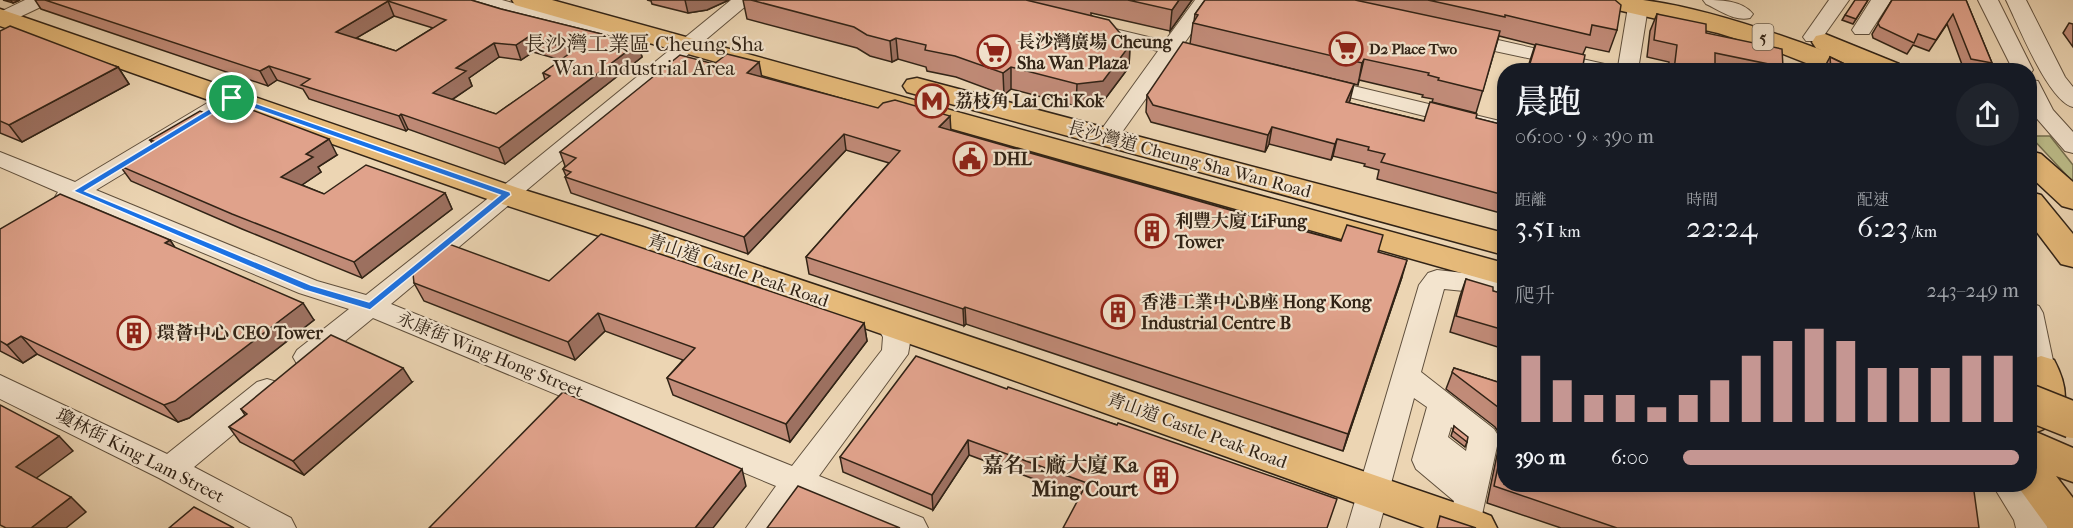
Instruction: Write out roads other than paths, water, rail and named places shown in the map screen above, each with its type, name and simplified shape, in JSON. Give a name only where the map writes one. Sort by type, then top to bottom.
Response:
[{"type":"main road","name":"長沙灣道 Cheung Sha Wan Road","points":[[524,0],[1492,270]]},
{"type":"main road","name":"長沙灣道 Cheung Sha Wan Road","points":[[597,0],[1497,242]]},
{"type":"main road","name":"5","points":[[1605,0],[1706,21],[1763,37],[1828,63]]},
{"type":"main road","name":"5","points":[[1683,0],[1743,14],[1813,37],[1873,63]]},
{"type":"main road","name":"青山道 Castle Peak Road","points":[[1,18],[507,195],[888,323],[1369,511],[1473,496]]},
{"type":"main road","points":[[2037,166],[2073,199]]},
{"type":"main road","points":[[2037,211],[2071,256]]},
{"type":"main road","points":[[1437,279],[1454,270],[1492,270]]},
{"type":"main road","points":[[2040,381],[2073,401]]},
{"type":"main road","points":[[2037,415],[2042,412],[2048,399],[2047,384],[2040,381]]},
{"type":"main road","points":[[2040,381],[2073,420]]},
{"type":"main road","points":[[2037,448],[2073,465]]},
{"type":"main road","points":[[2037,481],[2050,496],[2070,528]]},
{"type":"street","points":[[1,18],[40,0]]},
{"type":"street","name":"長沙灣道 Cheung Sha Wan Road","points":[[480,0],[622,39],[651,36]]},
{"type":"street","points":[[170,469],[743,0]]},
{"type":"street","points":[[1107,137],[1205,0]]},
{"type":"street","points":[[1713,0],[1743,14]]},
{"type":"street","points":[[1813,37],[1839,0]]},
{"type":"street","points":[[1862,30],[1881,0]]},
{"type":"street","points":[[1988,0],[2019,63]]},
{"type":"street","points":[[2016,0],[2055,79],[2073,101]]},
{"type":"street","points":[[1629,63],[1638,6]]},
{"type":"street","points":[[1071,24],[1236,64]]},
{"type":"street","points":[[1440,33],[1578,63]]},
{"type":"street","points":[[1303,80],[1497,127]]},
{"type":"street","points":[[48,208],[232,98]]},
{"type":"street","points":[[2037,101],[2043,113],[2073,146]]},
{"type":"street","name":"長沙灣道 Cheung Sha Wan Road","points":[[976,126],[1008,150],[1214,214],[1284,230],[1311,220]]},
{"type":"street","name":"永康街 Wing Hong Street","points":[[0,159],[308,287],[370,306],[912,528]]},
{"type":"street","points":[[1369,511],[1432,285],[1437,279],[1464,282],[1497,291]]},
{"type":"street","points":[[762,528],[894,354],[899,342],[897,333],[888,323]]},
{"type":"street","points":[[2037,361],[2040,381]]},
{"type":"street","points":[[1407,375],[1437,422],[1473,496]]},
{"type":"street","name":"瓊林街 King Lam Street","points":[[0,386],[170,469],[280,528]]},
{"type":"street","points":[[2012,492],[2029,516],[2032,528]]},
{"type":"place","name":"D2 Place Two","points":[[1346,49]]},
{"type":"place","name":"長沙灣廣場 Cheung Sha Wan Plaza","points":[[994,52]]},
{"type":"place","name":"荔枝角 Lai Chi Kok","points":[[932,101]]},
{"type":"place","name":"DHL","points":[[970,159]]},
{"type":"place","name":"利豐大廈 LiFung Tower","points":[[1152,231]]},
{"type":"place","name":"香港工業中心B座 Hong Kong Industrial Centre B","points":[[1118,312]]},
{"type":"place","name":"環薈中心 CEO Tower","points":[[134,333]]},
{"type":"place","name":"嘉名工廠大廈 Ka Ming Court","points":[[1161,477]]},
{"type":"district","name":"長沙灣工業區 Cheung Sha Wan Industrial Area","points":[[644,56]]}]
